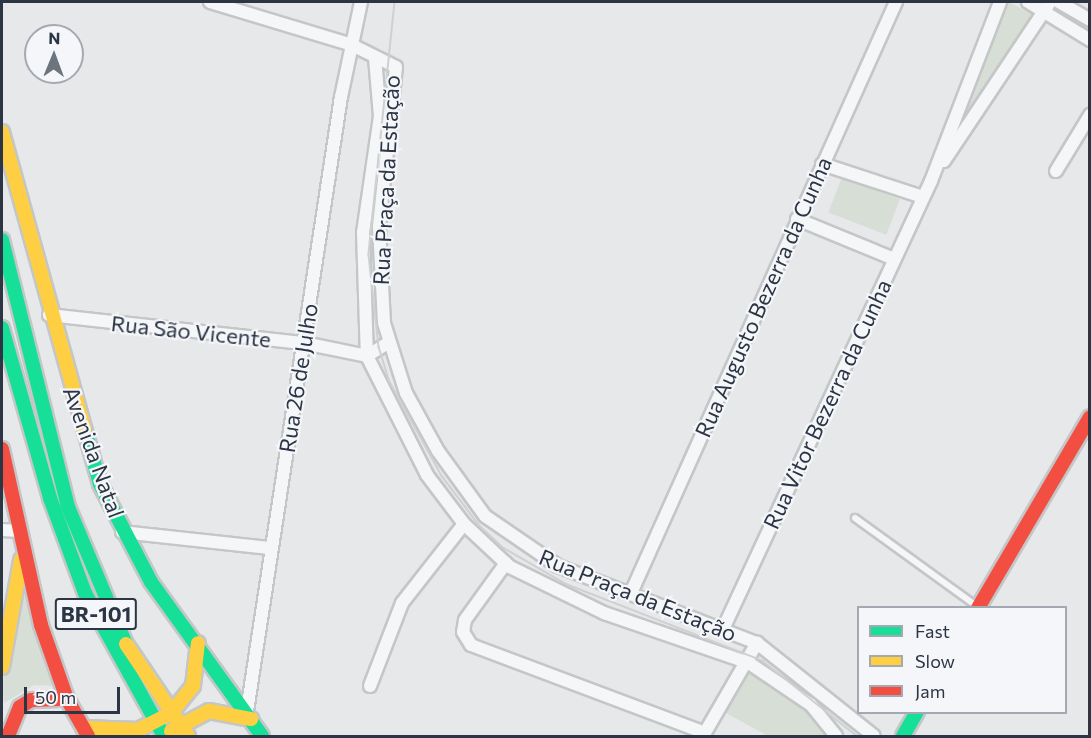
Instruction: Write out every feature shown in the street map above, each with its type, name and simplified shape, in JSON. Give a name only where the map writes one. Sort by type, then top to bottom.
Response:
[{"type":"main road","name":"Avenida Natal","points":[[2,132],[49,315],[84,439],[122,532],[152,582],[198,641],[262,736]]},
{"type":"main road","name":"BR-101","points":[[2,240],[68,507],[125,642],[188,736]]},
{"type":"main road","name":"BR-101","points":[[2,328],[68,548],[116,655],[161,733]]},
{"type":"main road","points":[[979,606],[1089,417]]},
{"type":"main road","points":[[2,449],[23,550],[67,699],[85,733],[161,733],[175,719],[193,686],[198,641]]},
{"type":"main road","points":[[2,667],[23,550]]},
{"type":"main road","points":[[8,736],[20,707],[31,700],[67,699]]},
{"type":"main road","points":[[175,719],[209,711],[249,715]]},
{"type":"main road","points":[[903,736],[916,714]]},
{"type":"street","points":[[210,2],[352,45],[375,58],[380,116],[363,232],[367,356],[388,343]]},
{"type":"street","name":"Rua 26 de Julho","points":[[249,715],[269,548],[361,2]]},
{"type":"street","name":"Rua Augusto Bezerra da Cunha","points":[[631,592],[896,2]]},
{"type":"street","name":"Rua Vitor Bezerra da Cunha","points":[[723,627],[931,181],[1000,2]]},
{"type":"street","points":[[1028,2],[1047,6],[1089,40]]},
{"type":"street","points":[[1059,2],[1089,20]]},
{"type":"street","name":"Rua Vitor Bezerra da Cunha","points":[[931,181],[1047,6]]},
{"type":"street","name":"Rua Praça da Estação","points":[[375,58],[396,67],[379,227],[380,295],[388,343],[421,420],[485,516],[531,553],[723,627],[757,643],[874,736]]},
{"type":"street","points":[[1056,171],[1089,115]]},
{"type":"street","points":[[822,164],[923,197]]},
{"type":"street","points":[[797,219],[894,259]]},
{"type":"street","name":"Rua São Vicente","points":[[49,315],[304,343],[367,356]]},
{"type":"street","name":"Rua Praça da Estação","points":[[367,356],[416,456],[464,524],[508,565],[604,613],[749,663],[811,705],[836,736]]},
{"type":"street","points":[[370,686],[402,603],[464,524]]},
{"type":"street","points":[[2,530],[20,531]]},
{"type":"street","points":[[122,532],[269,548]]},
{"type":"street","points":[[508,565],[465,620],[463,632],[471,645],[704,735],[749,663],[757,643]]},
{"type":"lane","points":[[855,518],[975,606]]},
{"type":"shaded area","points":[[1008,2],[1034,15],[948,148]]},
{"type":"shaded area","points":[[842,177],[900,199],[886,235],[828,212]]},
{"type":"shaded area","points":[[23,586],[56,686],[34,685],[4,703],[2,686]]},
{"type":"shaded area","points":[[750,672],[813,714],[830,736],[768,736],[726,713]]},
{"type":"tram line","points":[[395,2],[369,255],[379,347],[389,380],[442,476],[479,525],[504,548],[566,584],[763,661],[857,736]]},
{"type":"traffic: fast","points":[[2,240],[68,507],[126,644]]},
{"type":"traffic: fast","points":[[2,328],[50,498],[85,593],[164,736]]},
{"type":"traffic: fast","points":[[85,431],[100,484],[151,582],[262,736]]},
{"type":"traffic: fast","points":[[903,736],[916,714]]},
{"type":"traffic: slow","points":[[2,132],[85,431]]},
{"type":"traffic: slow","points":[[2,667],[21,560]]},
{"type":"traffic: slow","points":[[83,728],[138,730],[171,713],[193,686],[198,643]]},
{"type":"traffic: slow","points":[[126,644],[188,736]]},
{"type":"traffic: slow","points":[[171,731],[209,711],[251,719]]},
{"type":"traffic: jam","points":[[979,606],[1090,417]]},
{"type":"traffic: jam","points":[[2,449],[41,625],[67,699],[88,736]]},
{"type":"traffic: jam","points":[[8,736],[20,707],[31,700],[67,699]]}]
